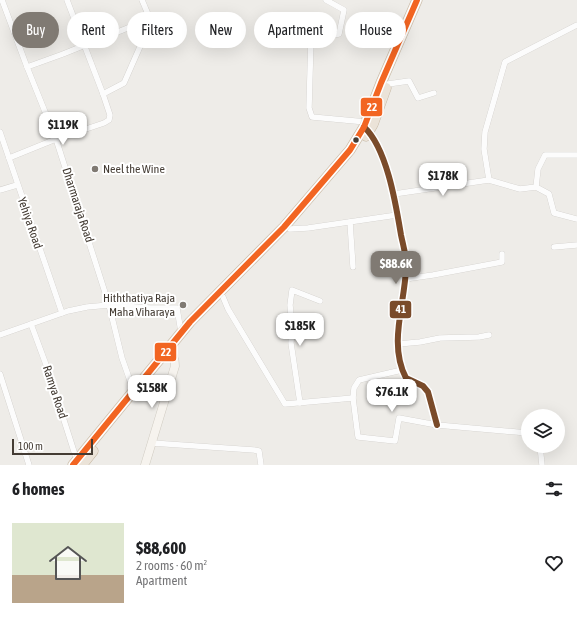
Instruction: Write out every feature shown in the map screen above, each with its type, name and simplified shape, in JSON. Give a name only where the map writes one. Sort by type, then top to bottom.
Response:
[{"type":"highway","points":[[77,464],[170,352],[182,332],[205,306],[290,229],[342,170],[362,144],[381,83],[418,0]]},
{"type":"highway","points":[[77,464],[134,392],[196,324],[223,298],[350,150],[377,114],[388,84],[424,0]]},
{"type":"main road","points":[[145,465],[175,366],[175,359],[170,352]]},
{"type":"street","name":"Dharmaraja Road","points":[[2,0],[56,139],[109,305],[122,358],[134,392]]},
{"type":"street","points":[[67,0],[72,12]]},
{"type":"street","points":[[142,0],[147,12]]},
{"type":"street","points":[[326,0],[344,10],[339,34],[311,39],[309,108],[312,117],[367,127],[377,145],[394,194],[406,266],[398,344],[399,361],[406,378],[423,386],[428,392],[437,425]]},
{"type":"street","points":[[489,180],[484,149],[484,132],[505,62],[577,25]]},
{"type":"street","points":[[27,67],[77,48]]},
{"type":"street","points":[[9,158],[109,120],[110,115],[86,48]]},
{"type":"street","points":[[103,94],[124,83],[139,48]]},
{"type":"street","points":[[388,84],[409,81],[418,98],[434,93]]},
{"type":"street","name":"Yehiya Road","points":[[0,132],[62,313]]},
{"type":"street","points":[[536,187],[538,168],[545,155],[577,155]]},
{"type":"street","points":[[394,194],[489,180],[520,189],[536,187],[549,194],[554,213],[577,218]]},
{"type":"street","points":[[0,190],[17,185]]},
{"type":"street","points":[[290,229],[308,228],[397,215]]},
{"type":"street","points":[[350,222],[353,267]]},
{"type":"street","points":[[554,247],[577,245]]},
{"type":"street","points":[[405,279],[502,262],[502,254]]},
{"type":"street","points":[[300,403],[291,343],[292,326],[290,305],[292,290],[320,301]]},
{"type":"street","points":[[223,298],[285,404],[352,398]]},
{"type":"street","points":[[0,335],[62,313],[87,307],[109,305],[177,308],[182,332]]},
{"type":"street","name":"Ramya Road","points":[[31,324],[48,370],[77,464]]},
{"type":"street","points":[[398,344],[440,338],[479,337],[489,335]]},
{"type":"street","points":[[402,370],[359,380],[354,388],[352,398],[358,437],[395,441],[399,418],[437,425],[521,432]]},
{"type":"street","points":[[0,374],[29,465]]},
{"type":"street","points":[[152,443],[259,451],[261,465]]},
{"type":"street","points":[[541,453],[542,465]]},
{"type":"transit line","name":"22","points":[[73,465],[190,322],[284,227],[350,150],[364,127],[381,83],[417,0]]},
{"type":"transit line","name":"41","points":[[364,127],[372,136],[384,162],[393,193],[405,255],[405,282],[398,338],[398,352],[401,365],[406,378],[423,386],[428,392],[437,425]]},
{"type":"place","name":"Neel the Wine","points":[[95,169]]},
{"type":"place","name":"Hiththatiya Raja Maha Viharaya","points":[[183,305]]}]
